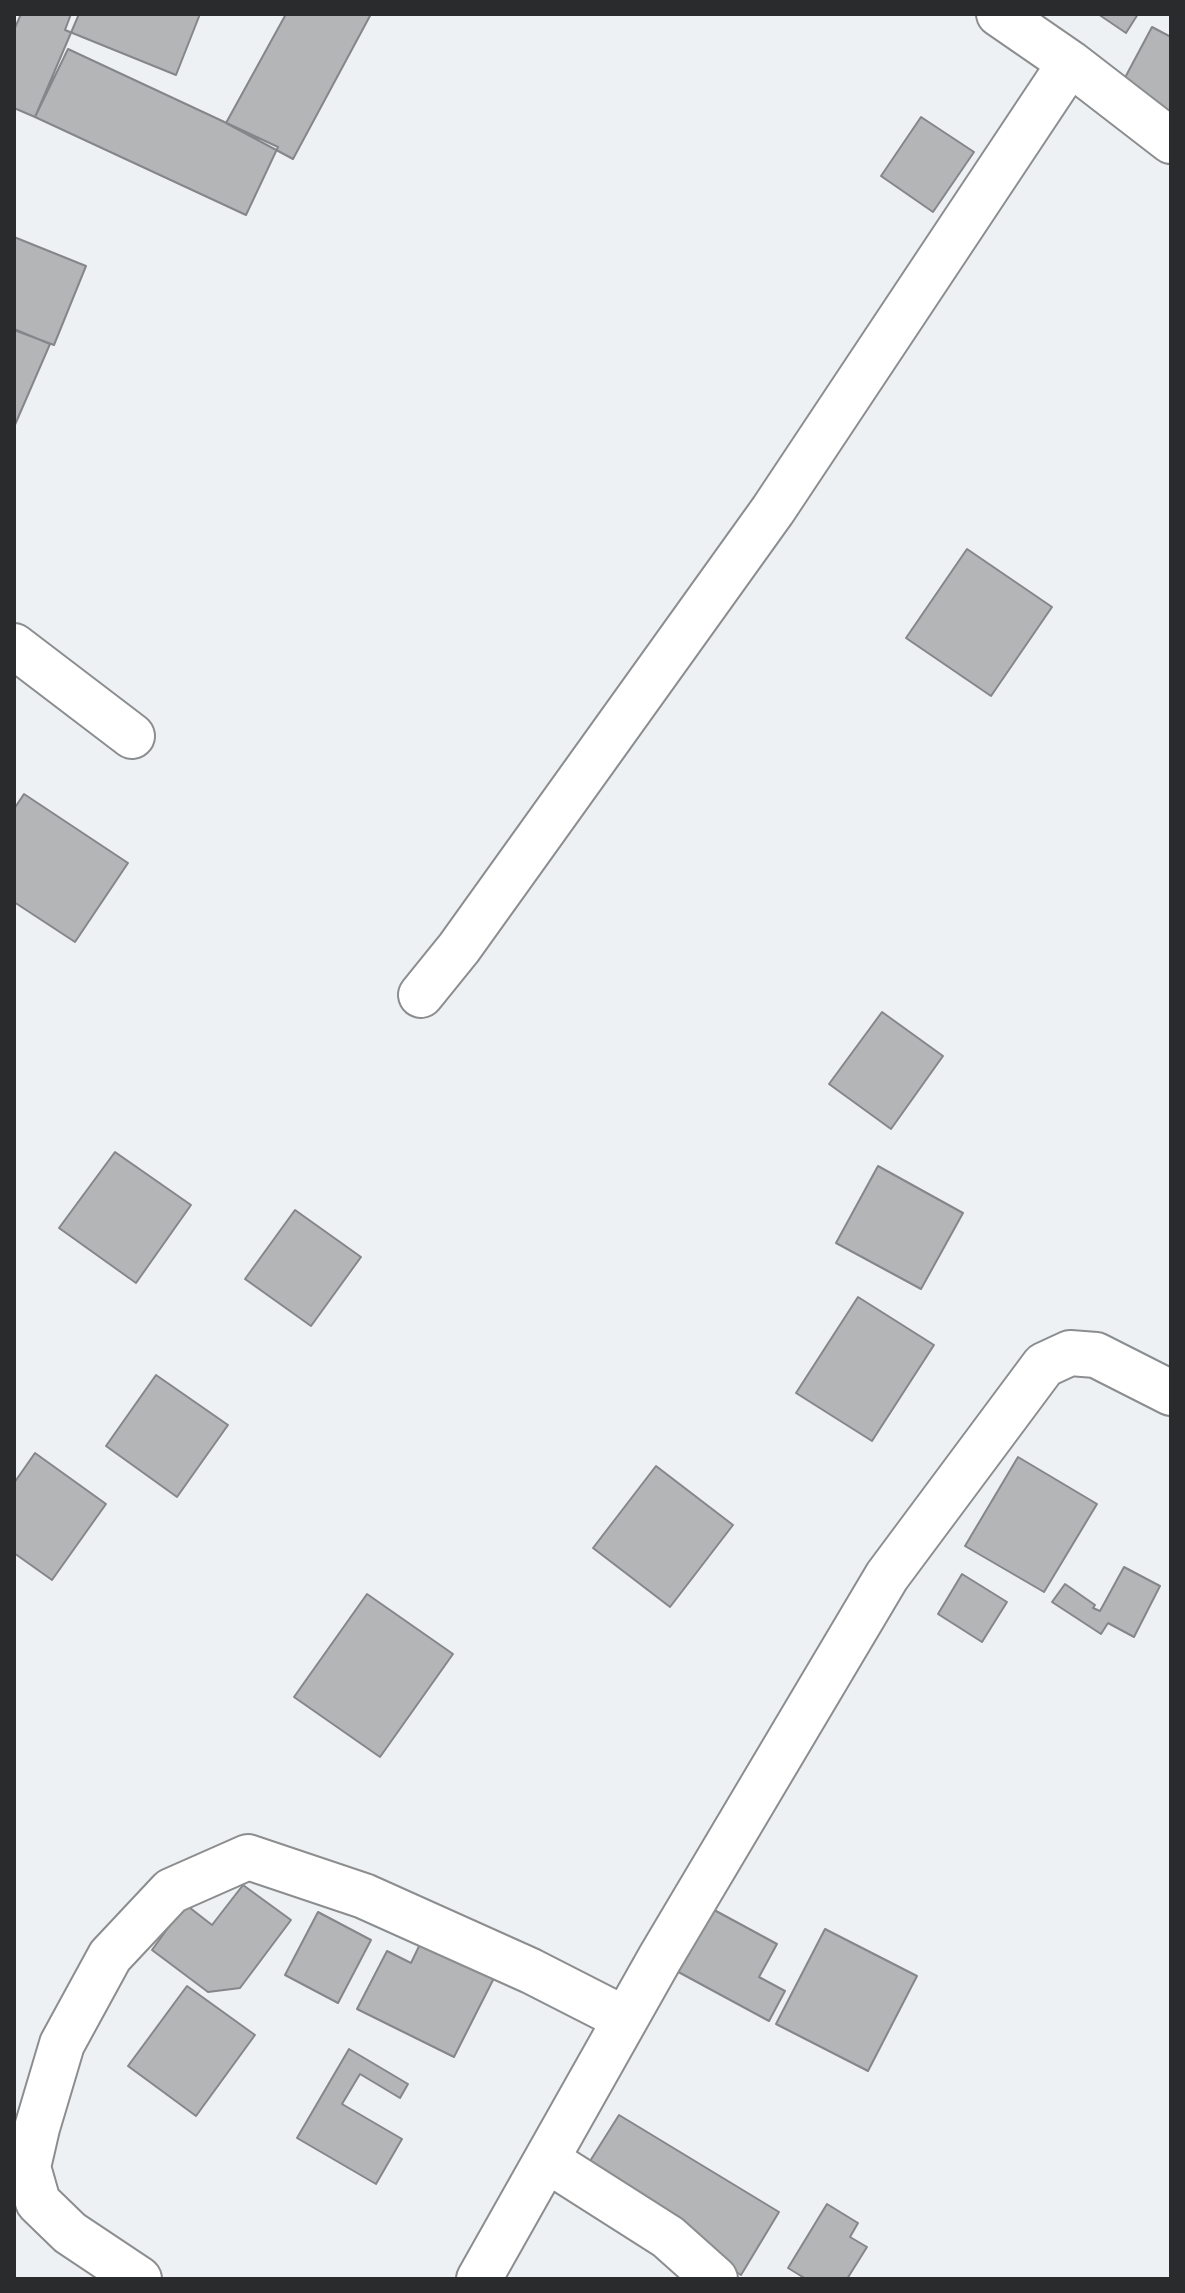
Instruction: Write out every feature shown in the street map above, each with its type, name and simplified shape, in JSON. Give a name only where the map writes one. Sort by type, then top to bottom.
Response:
[{"type":"street","points":[[999,14],[1070,63],[1171,141]]},
{"type":"street","points":[[421,995],[459,948],[773,510],[1070,63]]},
{"type":"street","points":[[14,646],[132,736]]},
{"type":"street","points":[[479,2279],[625,2019],[887,1576],[1044,1365],[1070,1353],[1096,1355],[1171,1393]]},
{"type":"street","points":[[139,2279],[70,2233],[38,2202],[28,2167],[62,2044],[110,1956],[171,1891],[248,1857],[364,1896],[531,1971],[625,2019]]},
{"type":"street","points":[[547,2160],[668,2237],[715,2279]]},
{"type":"building","points":[[21,14],[79,14],[35,117],[14,108],[14,30]]},
{"type":"building","points":[[71,14],[200,14],[176,75],[65,30]]},
{"type":"building","points":[[286,14],[371,14],[293,159],[226,123]]},
{"type":"building","points":[[1098,14],[1138,14],[1126,33]]},
{"type":"building","points":[[1152,27],[1171,37],[1171,114],[1120,87]]},
{"type":"building","points":[[68,49],[278,147],[246,215],[35,117]]},
{"type":"building","points":[[921,117],[974,152],[933,212],[881,176]]},
{"type":"building","points":[[14,237],[86,266],[54,345],[14,330]]},
{"type":"building","points":[[14,329],[50,344],[14,427]]},
{"type":"building","points":[[967,549],[1052,607],[991,696],[906,638]]},
{"type":"building","points":[[24,794],[128,863],[75,942],[14,902],[14,809]]},
{"type":"building","points":[[882,1012],[943,1056],[891,1129],[829,1084]]},
{"type":"building","points":[[115,1152],[191,1205],[136,1283],[59,1228]]},
{"type":"building","points":[[878,1166],[963,1213],[921,1289],[836,1243]]},
{"type":"building","points":[[295,1210],[361,1257],[311,1326],[245,1279]]},
{"type":"building","points":[[858,1297],[934,1345],[872,1441],[796,1393]]},
{"type":"building","points":[[156,1375],[228,1425],[177,1497],[106,1446]]},
{"type":"building","points":[[35,1453],[106,1504],[52,1580],[14,1553],[14,1483]]},
{"type":"building","points":[[1018,1457],[1097,1504],[1044,1592],[965,1546]]},
{"type":"building","points":[[656,1466],[733,1525],[670,1607],[593,1548]]},
{"type":"building","points":[[1124,1567],[1160,1586],[1134,1637],[1108,1623],[1101,1634],[1052,1602],[1065,1584],[1100,1611]]},
{"type":"building","points":[[962,1574],[1007,1602],[982,1642],[938,1614]]},
{"type":"building","points":[[367,1594],[453,1654],[380,1757],[294,1697]]},
{"type":"building","points":[[243,1885],[291,1920],[240,1988],[208,1992],[152,1950],[185,1904],[212,1925]]},
{"type":"building","points":[[705,1905],[777,1944],[759,1977],[785,1991],[769,2021],[671,1968]]},
{"type":"building","points":[[318,1912],[371,1940],[338,2003],[285,1975]]},
{"type":"building","points":[[825,1929],[917,1976],[868,2071],[776,2024]]},
{"type":"building","points":[[422,1940],[495,1976],[454,2057],[357,2009],[387,1951],[411,1963]]},
{"type":"building","points":[[187,1986],[255,2035],[196,2116],[128,2066]]},
{"type":"building","points":[[349,2049],[408,2084],[400,2098],[360,2074],[342,2104],[402,2139],[376,2184],[297,2138]]},
{"type":"building","points":[[619,2115],[779,2212],[741,2275],[580,2177]]},
{"type":"building","points":[[827,2204],[858,2223],[850,2237],[867,2247],[847,2279],[806,2279],[788,2268]]}]
